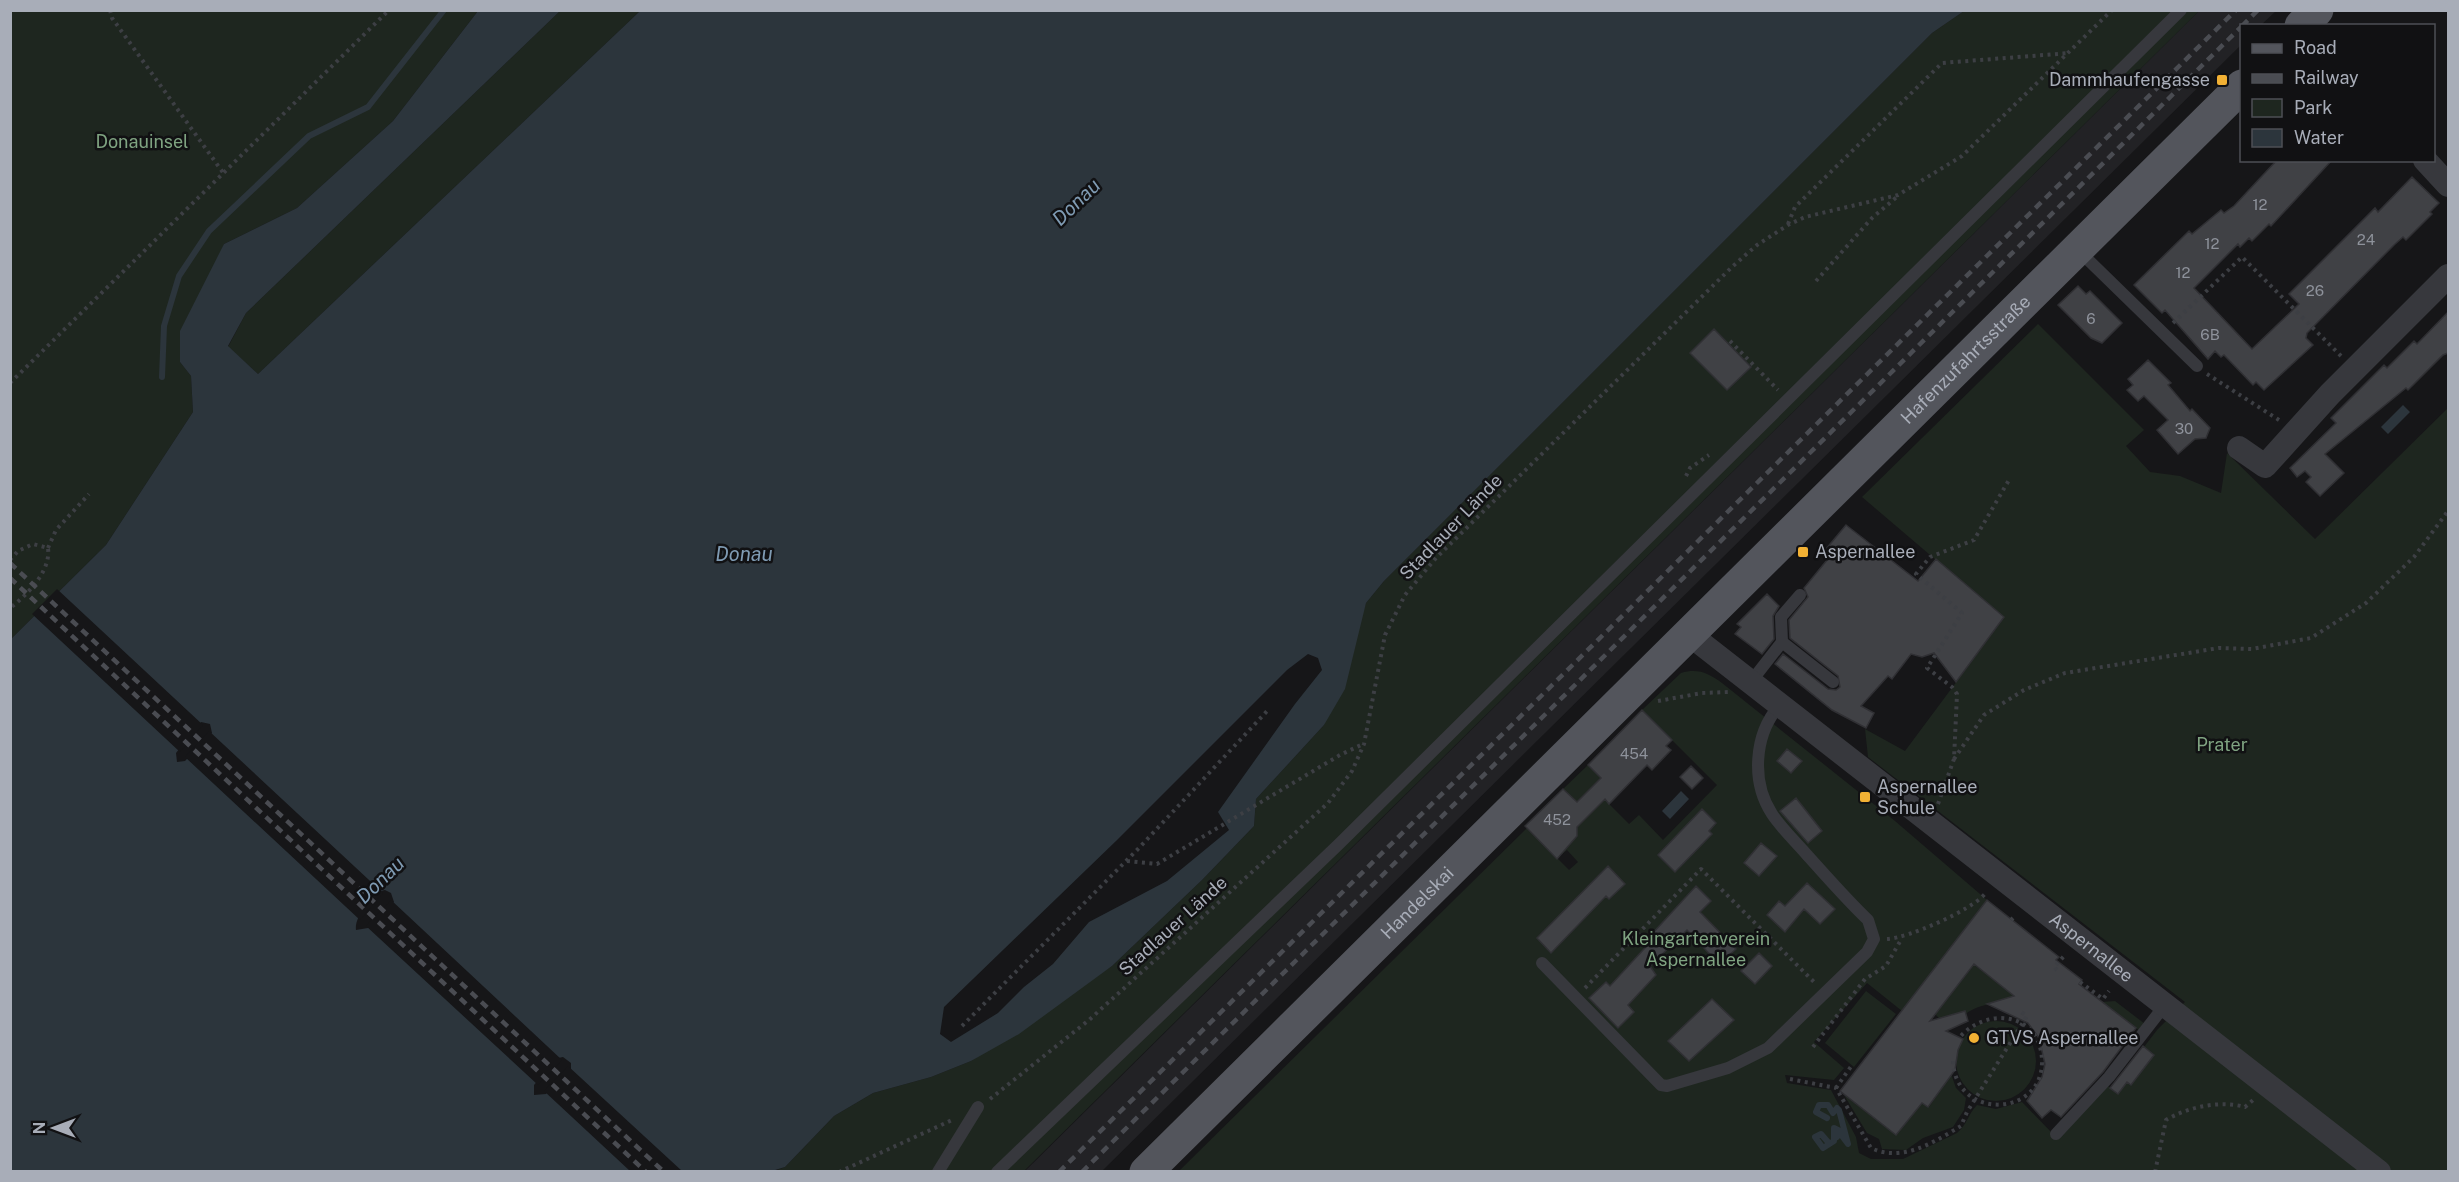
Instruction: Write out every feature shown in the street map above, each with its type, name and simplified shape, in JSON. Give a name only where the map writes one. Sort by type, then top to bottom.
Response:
[{"type":"main road","points":[[2303,24],[2317,10]]},
{"type":"main road","name":"Hafenzufahrtsstraße","points":[[1689,634],[2240,87]]},
{"type":"main road","name":"Handelskai","points":[[1146,1172],[1689,634]]},
{"type":"street","points":[[2428,162],[2448,185]]},
{"type":"street","points":[[2240,448],[2265,466],[2346,377],[2448,276]]},
{"type":"street","name":"Aspernallee","points":[[1689,634],[1740,687],[1779,706],[2379,1172]]},
{"type":"lane","points":[[997,1172],[1339,844],[2181,10]]},
{"type":"lane","points":[[2077,250],[2161,334],[2197,366]]},
{"type":"lane","points":[[1740,687],[1782,642],[1781,616],[1800,595]]},
{"type":"lane","points":[[1782,642],[1833,682]]},
{"type":"lane","points":[[1542,963],[1661,1085],[1667,1086],[1750,1059],[1768,1048],[1867,952],[1874,939],[1868,920],[1785,830],[1766,803],[1760,785],[1759,752],[1769,718],[1779,706]]},
{"type":"lane","points":[[2056,1134],[2109,1077],[2165,1005]]},
{"type":"lane","points":[[938,1172],[978,1107]]},
{"type":"path","points":[[110,10],[112,18],[224,174]]},
{"type":"path","points":[[10,383],[389,10]]},
{"type":"path","name":"Stadlauer Lände","points":[[839,1172],[859,1165],[978,1107],[1089,1020],[1328,803],[1352,771],[1364,744],[1385,635],[1405,595],[1436,558],[1733,266],[1757,245],[1788,225],[1805,217],[1898,195],[1962,156],[2112,10]]},
{"type":"path","points":[[1788,225],[1795,207],[1942,63],[2070,53]]},
{"type":"path","points":[[1816,281],[1872,218],[1898,195]]},
{"type":"path","points":[[2161,334],[2242,257],[2326,342]]},
{"type":"path","points":[[1730,341],[1788,400]]},
{"type":"path","points":[[2197,366],[2213,380],[2298,432]]},
{"type":"path","points":[[1929,821],[1941,800],[1954,759],[1957,694],[1952,687],[1927,668],[1962,613],[1916,574],[1930,557],[1974,540],[2009,480]]},
{"type":"path","points":[[10,608],[44,572],[49,560],[48,548],[56,530],[90,494]]},
{"type":"path","points":[[1954,759],[1984,715],[2024,690],[2065,673],[2218,648],[2253,649],[2311,638],[2366,603],[2414,557],[2448,511]]},
{"type":"path","points":[[10,560],[18,551],[33,544],[48,548]]},
{"type":"path","points":[[1649,699],[1657,701],[1740,687]]},
{"type":"path","points":[[962,1026],[1126,861],[1269,709]]},
{"type":"path","points":[[1126,861],[1157,864],[1340,755],[1364,744]]},
{"type":"path","points":[[1575,997],[1701,869],[1825,993]]},
{"type":"path","points":[[1874,939],[1902,938],[1969,908],[1985,894]]},
{"type":"path","points":[[1813,1047],[1865,979],[1886,966],[1902,938]]},
{"type":"path","points":[[2056,970],[2054,968],[2064,956]]},
{"type":"path","points":[[2080,982],[2103,999],[2109,991]]},
{"type":"path","points":[[1790,1079],[1836,1088],[1866,1142],[1872,1148],[1891,1155],[1905,1154],[1961,1126],[1975,1099],[2027,1017],[2021,1012]]},
{"type":"path","points":[[1953,1061],[1958,1082],[1975,1099],[1993,1106],[2007,1105],[2021,1099],[2032,1089],[2039,1076],[2042,1062],[2040,1047],[2033,1034],[2022,1024],[2009,1018],[1995,1017],[1969,1026],[1959,1038]]},
{"type":"path","points":[[1836,1088],[1852,1065]]},
{"type":"path","points":[[2155,1172],[2166,1120],[2186,1109],[2210,1108],[2228,1102],[2245,1107],[2256,1098]]},
{"type":"shaded area","points":[[2199,11],[2276,11],[2262,24],[2240,24],[2240,46],[1102,1171],[1024,1172]]},
{"type":"green space","name":"Donauinsel","points":[[10,11],[478,11],[393,121],[297,208],[224,244],[180,362],[191,376],[193,412],[106,545],[11,639]]},
{"type":"green space","points":[[560,11],[640,11],[258,374],[228,347],[246,313]]},
{"type":"green space","points":[[1964,11],[2199,11],[1024,1171],[772,1172],[785,1167],[834,1116],[873,1093],[931,1077],[971,1061],[1112,966],[1202,880],[1254,826],[1256,799],[1324,725],[1366,603],[1384,581],[1932,33]]},
{"type":"green space","name":"Prater","points":[[2038,324],[2144,430],[2126,446],[2150,472],[2180,476],[2221,493],[2227,453],[2315,539],[2448,408],[2448,1171],[1178,1172],[1527,828],[1569,870],[1578,862],[1567,850],[1562,854],[1556,848],[1567,840],[1574,840],[1577,836],[1576,828],[1589,815],[1563,789],[1588,765],[1601,778],[1592,787],[1629,824],[1639,815],[1663,840],[1717,785],[1642,710],[1681,673],[1693,671],[1707,674],[1722,683],[1895,821],[1987,900],[1902,1011],[1867,983],[1814,1042],[1844,1068],[1834,1080],[1785,1075],[1787,1083],[1831,1090],[1856,1137],[1859,1153],[1871,1159],[1903,1159],[1957,1133],[1977,1105],[1996,1109],[2022,1102],[2052,1133],[2108,1086],[2118,1094],[2127,1082],[2131,1084],[2154,1055],[2144,1047],[2157,1030],[2185,1002],[1868,757],[1865,729],[1905,751],[2004,618],[1862,497]]},
{"type":"green space","points":[[1974,965],[2014,993],[2012,1006],[1994,1004],[1977,1008],[1963,1016],[1951,1030],[1935,1014]]},
{"type":"green space","points":[[1866,991],[1896,1014],[1854,1067],[1825,1043]]},
{"type":"green space","points":[[2115,1001],[2145,1024],[2140,1031],[2102,1002]]},
{"type":"green space","points":[[1996,1021],[2011,1024],[2024,1033],[2033,1046],[2036,1061],[2033,1076],[2024,1089],[2011,1098],[1996,1101],[1981,1098],[1968,1089],[1959,1076],[1956,1061],[1959,1046],[1968,1033],[1981,1024]]},
{"type":"green space","points":[[1949,1068],[1956,1088],[1966,1098],[1964,1110],[1953,1127],[1923,1138],[1906,1150],[1882,1149],[1879,1139],[1867,1133],[1844,1095],[1896,1135],[1922,1103],[1929,1107],[1947,1081]]},
{"type":"water","name":"Donau","points":[[478,11],[560,11],[246,313],[228,346],[258,374],[640,11],[1964,11],[1932,33],[1384,581],[1366,603],[1345,689],[1324,725],[1256,799],[1254,826],[1202,880],[1112,966],[1019,1034],[971,1061],[931,1077],[873,1093],[834,1116],[785,1167],[772,1171],[11,1172],[11,639],[106,545],[193,412],[191,376],[180,362],[180,331],[224,244],[297,208],[393,121]],"holes":[[[1308,654],[1318,658],[1322,670],[1218,812],[1229,830],[1167,881],[1089,922],[1053,964],[1024,987],[998,1013],[951,1042],[940,1034],[944,1007],[1116,841],[1287,670]],[[201,722],[210,724],[212,733],[185,761],[177,762],[176,753]],[[385,890],[391,893],[394,902],[368,928],[356,930],[361,912],[380,892]],[[563,1057],[571,1063],[571,1069],[546,1094],[534,1095],[534,1085],[558,1058]]]},
{"type":"water","points":[[2403,405],[2410,412],[2388,434],[2381,427]]},
{"type":"water","points":[[1681,791],[1689,799],[1670,819],[1662,811]]},
{"type":"pier","points":[[57,589],[203,725],[180,752],[32,614]]},
{"type":"pier","points":[[209,731],[383,893],[360,920],[185,757]]},
{"type":"pier","points":[[391,900],[562,1060],[538,1085],[366,926]]},
{"type":"pier","points":[[568,1066],[682,1171],[630,1171],[544,1091]]},
{"type":"building","points":[[2275,162],[2330,162],[2271,226],[2269,224],[2252,241],[2249,238],[2240,247],[2238,244],[2194,288],[2252,349],[2299,304],[2289,294],[2375,208],[2378,212],[2412,177],[2439,203],[2430,212],[2432,214],[2406,240],[2403,237],[2394,245],[2307,333],[2306,338],[2313,345],[2264,390],[2256,382],[2253,385],[2224,355],[2221,357],[2215,351],[2208,359],[2165,310],[2162,313],[2134,285],[2189,231],[2192,234],[2221,210],[2224,213],[2234,206]]},
{"type":"building","points":[[2078,286],[2086,294],[2090,291],[2122,323],[2102,343],[2091,338],[2058,305]]},
{"type":"building","points":[[2448,312],[2448,353],[2443,355],[2408,390],[2406,388],[2325,454],[2344,473],[2320,496],[2306,482],[2311,477],[2305,471],[2297,477],[2290,468],[2336,423],[2331,418],[2384,365],[2387,368],[2414,341],[2417,344]]},
{"type":"building","points":[[1714,329],[1751,367],[1727,390],[1690,353]]},
{"type":"building","points":[[2148,360],[2171,383],[2168,385],[2190,411],[2192,409],[2210,428],[2206,438],[2195,439],[2178,454],[2157,430],[2168,420],[2144,396],[2138,401],[2127,390],[2133,385],[2128,379]]},
{"type":"building","points":[[1846,525],[1918,581],[1936,559],[2004,617],[1956,682],[1934,653],[1922,657],[1911,654],[1892,679],[1888,676],[1861,706],[1874,713],[1866,728],[1832,710],[1775,664],[1783,654],[1828,689],[1836,690],[1840,687],[1838,676],[1790,638],[1789,620],[1808,597],[1804,588],[1832,554],[1826,549]]},
{"type":"building","points":[[1767,594],[1779,606],[1773,616],[1774,639],[1762,654],[1735,634],[1741,627],[1737,624]]},
{"type":"building","points":[[1642,710],[1672,740],[1666,746],[1671,750],[1652,770],[1647,765],[1609,804],[1605,799],[1577,827],[1577,836],[1557,859],[1525,826],[1563,789],[1577,802],[1601,778],[1588,765]]},
{"type":"building","points":[[1787,749],[1802,761],[1791,773],[1777,761]]},
{"type":"building","points":[[1691,766],[1703,778],[1692,789],[1680,777]]},
{"type":"building","points":[[1796,798],[1822,831],[1808,843],[1780,811]]},
{"type":"building","points":[[1702,809],[1716,823],[1709,831],[1712,834],[1675,872],[1658,855]]},
{"type":"building","points":[[1761,843],[1777,856],[1759,876],[1744,863]]},
{"type":"building","points":[[1608,866],[1625,884],[1609,899],[1606,896],[1551,953],[1537,938]]},
{"type":"building","points":[[1807,883],[1835,909],[1820,924],[1804,909],[1785,932],[1767,915],[1779,901],[1785,906]]},
{"type":"building","points":[[1696,886],[1711,901],[1700,912],[1736,949],[1719,964],[1687,930],[1650,966],[1656,975],[1628,1005],[1634,1012],[1618,1028],[1589,998],[1606,982],[1610,986],[1654,938],[1651,935]]},
{"type":"building","points":[[1987,900],[2059,957],[2056,960],[2082,980],[2079,984],[2136,1028],[2103,1072],[2061,1117],[2051,1110],[2042,1118],[2027,1101],[2042,1077],[2045,1064],[2039,1038],[2028,1023],[1987,1004],[2014,996],[1974,964],[1930,1021],[1965,1011],[1968,1021],[1946,1031],[1963,1039],[1958,1050],[1955,1070],[1928,1107],[1922,1103],[1896,1135],[1840,1091]]},
{"type":"building","points":[[1759,953],[1772,966],[1755,984],[1741,971]]},
{"type":"building","points":[[1712,999],[1734,1020],[1689,1061],[1668,1041]]},
{"type":"building","points":[[2143,1046],[2154,1055],[2131,1085],[2127,1082],[2118,1094],[2110,1088]]},
{"type":"waterway","points":[[162,377],[164,326],[179,276],[209,231],[309,136],[368,107],[444,10]]},
{"type":"waterway","points":[[1827,1118],[1816,1112],[1819,1105],[1828,1105],[1833,1113],[1837,1108]]},
{"type":"waterway","points":[[1839,1110],[1848,1144],[1839,1132]]},
{"type":"waterway","points":[[1828,1142],[1821,1134],[1815,1137],[1823,1148],[1834,1141],[1834,1128],[1840,1131],[1837,1137],[1835,1133],[1839,1131]]},
{"type":"railway","points":[[1059,1172],[2236,10]]},
{"type":"railway","points":[[2244,24],[2258,10]]},
{"type":"railway","points":[[1082,1172],[2240,28]]},
{"type":"railway","points":[[10,563],[664,1172]]},
{"type":"railway","points":[[10,578],[646,1172]]},
{"type":"place","name":"Dammhaufengasse","points":[[2222,80]]},
{"type":"place","name":"Aspernallee","points":[[1803,552]]},
{"type":"place","name":"Aspernallee Schule","points":[[1865,797]]},
{"type":"place","name":"GTVS Aspernallee","points":[[1974,1038]]},
{"type":"park label","name":"Kleingartenverein Aspernallee","points":[[1696,949]]}]
